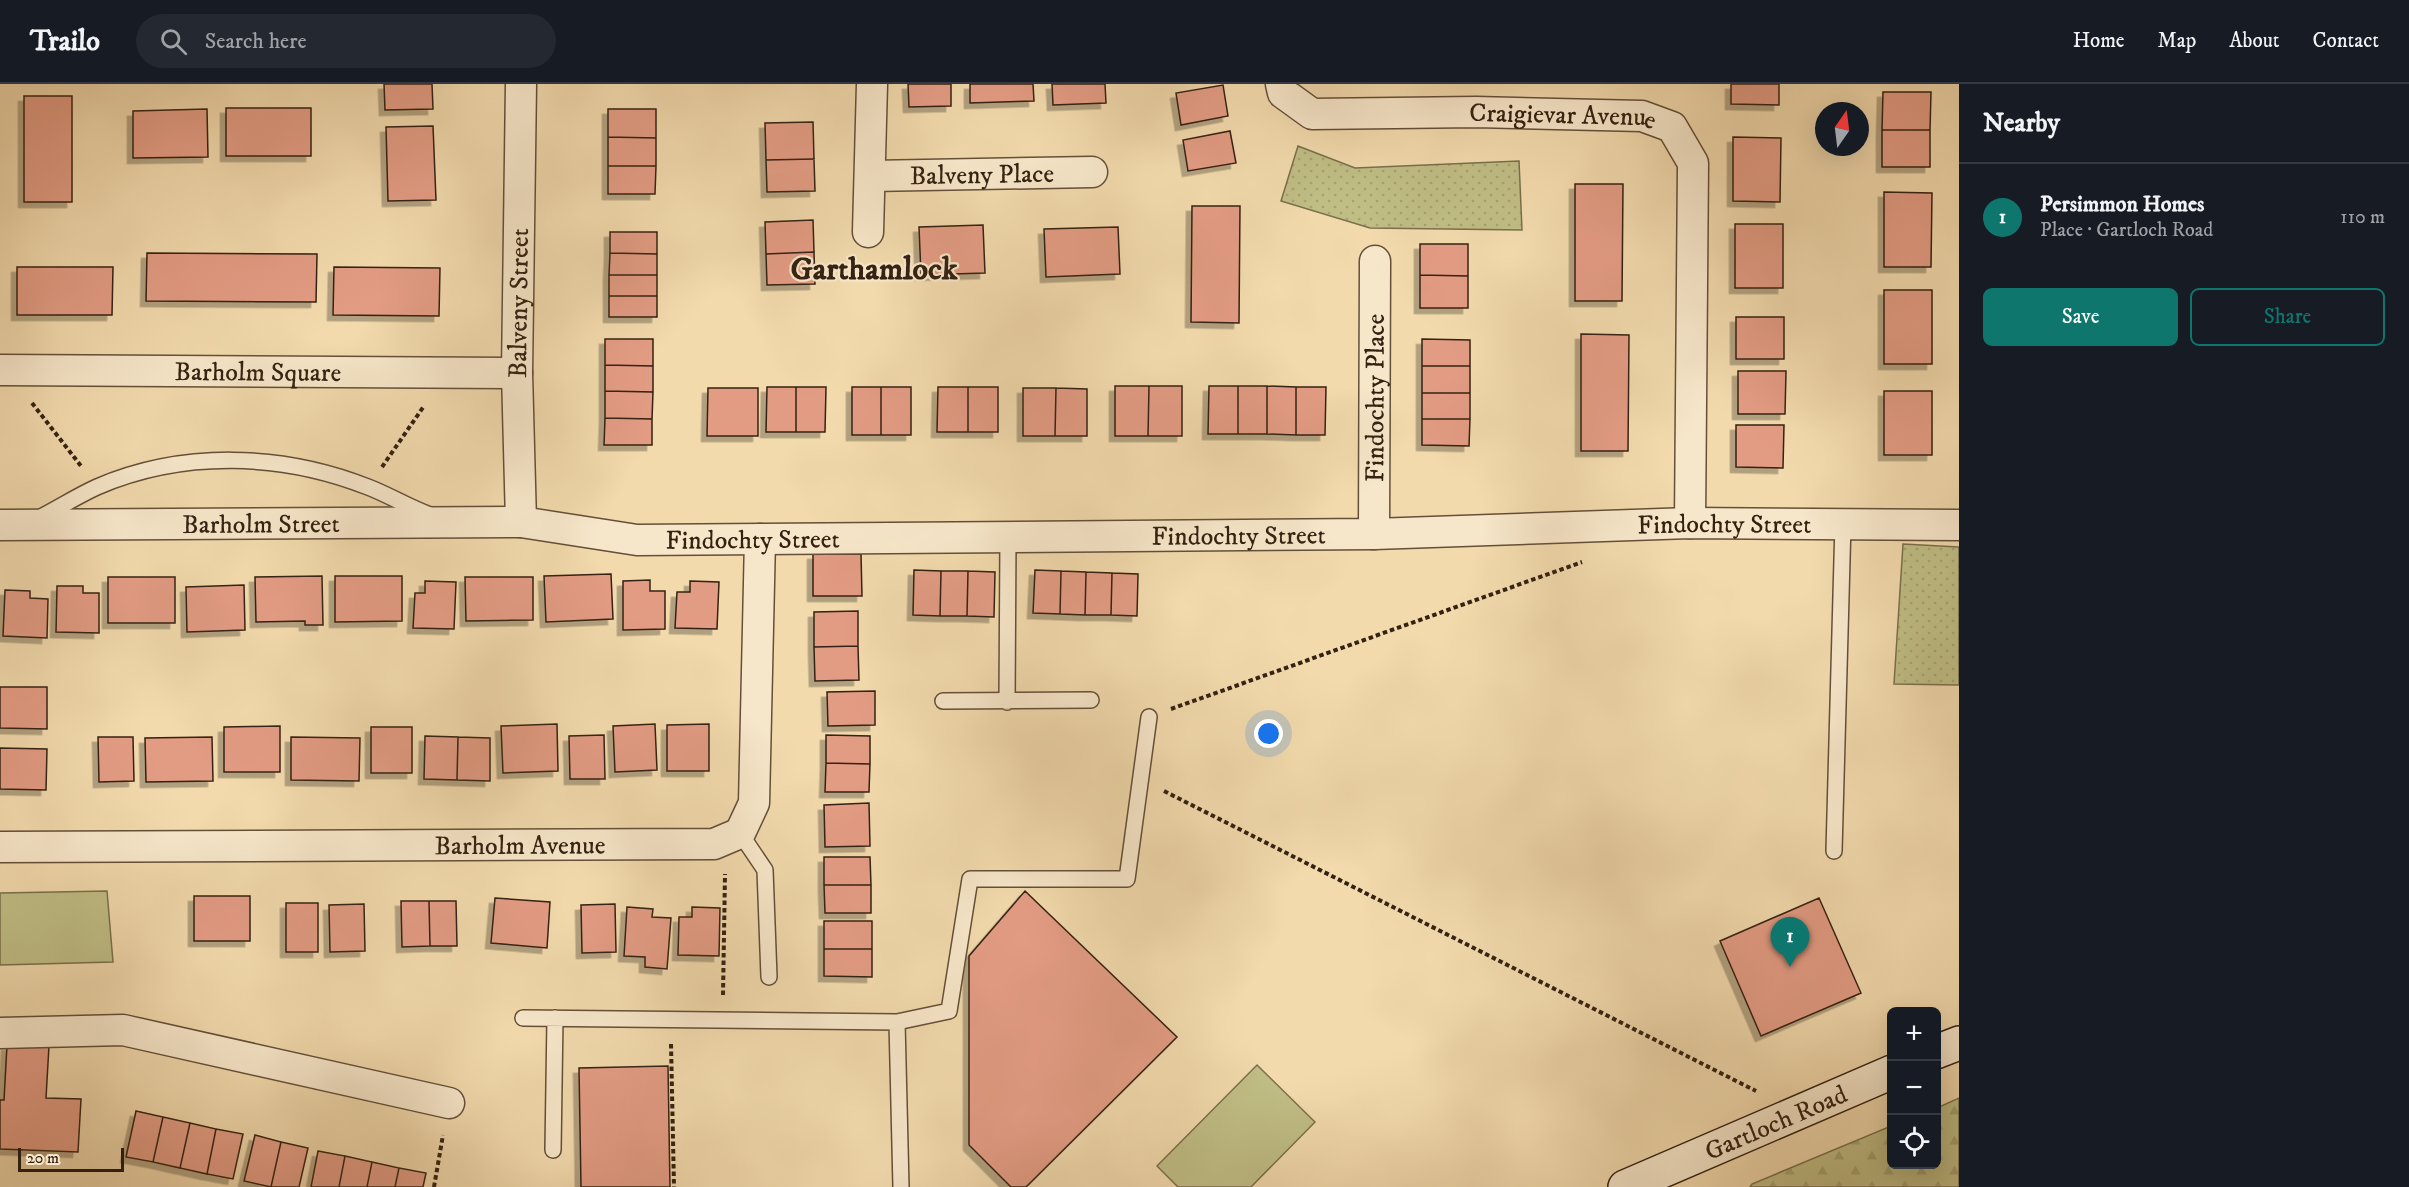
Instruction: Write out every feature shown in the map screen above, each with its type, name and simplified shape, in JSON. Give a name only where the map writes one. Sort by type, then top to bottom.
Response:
[{"type":"main road","points":[[1941,1051],[1959,1043]]},
{"type":"main road","name":"Gartloch Road","points":[[1636,1185],[1887,1074]]},
{"type":"street","name":"Balveny Street","points":[[521,84],[517,373],[521,522]]},
{"type":"street","points":[[868,232],[872,84]]},
{"type":"street","name":"Craigievar Avenue","points":[[1281,84],[1283,93],[1312,114],[1476,112],[1642,116],[1672,127],[1693,164],[1690,523]]},
{"type":"street","name":"Balveny Place","points":[[871,176],[1092,172]]},
{"type":"street","name":"Findochty Place","points":[[1374,534],[1375,261]]},
{"type":"street","name":"Barholm Square","points":[[3,370],[517,373]]},
{"type":"street","name":"Findochty Street","points":[[521,522],[637,540],[1374,534],[1690,523],[1959,525]]},
{"type":"street","name":"Barholm Street","points":[[13,525],[521,522]]},
{"type":"street","points":[[733,837],[754,803],[760,539]]},
{"type":"street","name":"Barholm Avenue","points":[[0,847],[714,844],[733,837]]},
{"type":"street","points":[[0,1033],[123,1030],[449,1103]]},
{"type":"lane","points":[[13,525],[98,487],[140,472],[183,463],[230,460],[277,462],[323,472],[368,487],[411,508],[449,522]]},
{"type":"lane","points":[[1834,851],[1844,523]]},
{"type":"lane","points":[[1007,702],[1008,537]]},
{"type":"lane","points":[[943,701],[1091,700]]},
{"type":"lane","points":[[523,1018],[897,1022],[949,1011],[970,879],[1127,879],[1149,717]]},
{"type":"lane","points":[[733,837],[765,870],[769,977]]},
{"type":"lane","points":[[553,1150],[555,1018]]},
{"type":"lane","points":[[897,1022],[901,1187]]},
{"type":"path","points":[[3,370],[98,487]]},
{"type":"path","points":[[368,487],[446,373]]},
{"type":"path","points":[[1149,717],[1588,559]]},
{"type":"path","points":[[1142,780],[1799,1113]]},
{"type":"path","points":[[723,1020],[733,837]]},
{"type":"path","points":[[671,1019],[674,1187]]},
{"type":"path","points":[[434,1187],[449,1103]]},
{"type":"green space","points":[[1298,146],[1355,168],[1519,161],[1522,230],[1370,228],[1281,201]]},
{"type":"green space","points":[[1903,544],[1959,547],[1959,685],[1894,684]]},
{"type":"green space","points":[[107,891],[113,962],[0,965],[0,893]]},
{"type":"green space","points":[[1257,1065],[1315,1122],[1251,1187],[1178,1187],[1157,1166]]},
{"type":"green space","points":[[1959,1098],[1959,1187],[1750,1187],[1752,1184],[1887,1128],[1887,1169],[1941,1169],[1941,1106]]},
{"type":"building","points":[[384,84],[432,84],[433,109],[385,110]]},
{"type":"building","points":[[908,84],[951,84],[951,106],[909,107]]},
{"type":"building","points":[[970,84],[1033,84],[1034,101],[970,103]]},
{"type":"building","points":[[1052,84],[1105,84],[1106,103],[1053,105]]},
{"type":"building","points":[[1731,84],[1779,84],[1779,105],[1731,104]]},
{"type":"building","points":[[1223,85],[1228,116],[1181,125],[1176,93]]},
{"type":"building","points":[[1883,92],[1931,92],[1930,130],[1882,130]]},
{"type":"building","points":[[24,96],[72,96],[72,202],[24,202]]},
{"type":"building","points":[[226,108],[311,108],[311,156],[226,156]]},
{"type":"building","points":[[207,109],[208,157],[133,158],[133,111]]},
{"type":"building","points":[[608,109],[656,109],[656,138],[608,137]]},
{"type":"building","points":[[813,122],[814,159],[766,160],[765,123]]},
{"type":"building","points":[[433,126],[436,200],[388,201],[386,127]]},
{"type":"building","points":[[1882,130],[1930,130],[1930,167],[1882,167]]},
{"type":"building","points":[[1230,131],[1236,163],[1188,171],[1183,140]]},
{"type":"building","points":[[608,137],[656,138],[656,166],[608,166]]},
{"type":"building","points":[[1733,137],[1781,138],[1780,202],[1733,201]]},
{"type":"building","points":[[814,159],[815,191],[767,192],[766,160]]},
{"type":"building","points":[[608,166],[656,166],[655,194],[608,194]]},
{"type":"building","points":[[1575,184],[1623,184],[1622,301],[1575,301]]},
{"type":"building","points":[[1884,192],[1932,193],[1931,267],[1884,267]]},
{"type":"building","points":[[1192,206],[1240,206],[1239,323],[1191,322]]},
{"type":"building","points":[[813,220],[814,252],[766,254],[765,222]]},
{"type":"building","points":[[1735,224],[1783,224],[1783,288],[1735,288]]},
{"type":"building","points":[[983,225],[985,273],[921,275],[919,227]]},
{"type":"building","points":[[1118,227],[1120,274],[1046,277],[1044,229]]},
{"type":"building","points":[[610,232],[657,232],[657,254],[610,253]]},
{"type":"building","points":[[1420,244],[1468,244],[1468,276],[1420,275]]},
{"type":"building","points":[[814,252],[815,284],[767,285],[766,254]]},
{"type":"building","points":[[147,253],[317,254],[316,302],[146,301]]},
{"type":"building","points":[[610,253],[657,254],[657,275],[609,275]]},
{"type":"building","points":[[17,267],[113,267],[112,315],[17,315]]},
{"type":"building","points":[[334,267],[440,268],[439,316],[333,315]]},
{"type":"building","points":[[609,275],[657,275],[657,296],[609,296]]},
{"type":"building","points":[[1420,275],[1468,276],[1468,308],[1420,308]]},
{"type":"building","points":[[1884,290],[1932,290],[1932,364],[1884,364]]},
{"type":"building","points":[[609,296],[657,296],[657,317],[609,317]]},
{"type":"building","points":[[1736,317],[1784,317],[1784,359],[1736,359]]},
{"type":"building","points":[[1581,334],[1629,335],[1628,451],[1581,451]]},
{"type":"building","points":[[605,339],[653,339],[653,366],[605,365]]},
{"type":"building","points":[[1422,339],[1470,340],[1470,366],[1422,366]]},
{"type":"building","points":[[605,365],[653,366],[653,392],[605,391]]},
{"type":"building","points":[[1422,366],[1470,366],[1470,393],[1422,393]]},
{"type":"building","points":[[1738,371],[1786,371],[1785,414],[1738,414]]},
{"type":"building","points":[[1115,386],[1149,386],[1148,436],[1115,436]]},
{"type":"building","points":[[1149,386],[1182,386],[1182,436],[1148,436]]},
{"type":"building","points":[[1209,386],[1238,386],[1238,434],[1208,434]]},
{"type":"building","points":[[1238,386],[1267,386],[1267,434],[1238,434]]},
{"type":"building","points":[[1267,386],[1296,387],[1296,435],[1267,434]]},
{"type":"building","points":[[767,387],[796,387],[796,432],[766,432]]},
{"type":"building","points":[[796,387],[826,387],[825,432],[796,432]]},
{"type":"building","points":[[852,387],[881,387],[881,435],[852,435]]},
{"type":"building","points":[[881,387],[911,387],[911,435],[881,435]]},
{"type":"building","points":[[938,387],[968,387],[968,432],[937,432]]},
{"type":"building","points":[[968,387],[998,387],[998,432],[968,432]]},
{"type":"building","points":[[1296,387],[1326,387],[1325,435],[1296,435]]},
{"type":"building","points":[[708,388],[758,388],[758,436],[707,436]]},
{"type":"building","points":[[1023,388],[1056,388],[1055,436],[1023,436]]},
{"type":"building","points":[[1056,388],[1087,389],[1087,436],[1055,436]]},
{"type":"building","points":[[605,391],[653,392],[652,419],[605,418]]},
{"type":"building","points":[[1884,391],[1932,391],[1932,455],[1884,455]]},
{"type":"building","points":[[1422,393],[1470,393],[1470,419],[1422,419]]},
{"type":"building","points":[[605,418],[652,419],[652,445],[604,445]]},
{"type":"building","points":[[1422,419],[1470,419],[1469,446],[1422,445]]},
{"type":"building","points":[[1736,425],[1784,425],[1783,468],[1736,467]]},
{"type":"building","points":[[813,554],[861,554],[862,596],[813,596]]},
{"type":"building","points":[[914,570],[941,571],[940,616],[913,615]]},
{"type":"building","points":[[1035,570],[1061,571],[1060,614],[1033,613]]},
{"type":"building","points":[[941,571],[968,571],[967,616],[940,616]]},
{"type":"building","points":[[968,571],[995,572],[994,617],[967,616]]},
{"type":"building","points":[[1061,571],[1086,572],[1085,615],[1060,614]]},
{"type":"building","points":[[1086,572],[1112,573],[1111,615],[1085,615]]},
{"type":"building","points":[[1112,573],[1138,574],[1137,616],[1111,615]]},
{"type":"building","points":[[611,574],[613,619],[546,622],[544,576]]},
{"type":"building","points":[[322,576],[323,625],[305,625],[305,621],[256,622],[255,577]]},
{"type":"building","points":[[335,576],[402,576],[402,621],[335,622]]},
{"type":"building","points":[[108,577],[175,577],[175,623],[108,623]]},
{"type":"building","points":[[465,577],[533,577],[533,620],[466,621]]},
{"type":"building","points":[[650,580],[650,591],[665,591],[665,629],[623,630],[623,581]]},
{"type":"building","points":[[425,581],[456,582],[454,629],[413,628],[415,593],[425,593]]},
{"type":"building","points":[[690,581],[719,582],[717,629],[675,628],[677,592],[690,592]]},
{"type":"building","points":[[244,585],[245,630],[187,632],[186,587]]},
{"type":"building","points":[[57,586],[83,586],[83,593],[99,593],[99,633],[56,632]]},
{"type":"building","points":[[5,590],[30,591],[30,598],[48,599],[47,638],[3,636]]},
{"type":"building","points":[[858,611],[858,646],[814,647],[814,612]]},
{"type":"building","points":[[858,646],[859,680],[815,681],[814,647]]},
{"type":"building","points":[[0,687],[47,687],[47,729],[0,728]]},
{"type":"building","points":[[875,691],[875,725],[828,726],[827,692]]},
{"type":"building","points":[[557,724],[558,771],[503,773],[501,726]]},
{"type":"building","points":[[655,724],[657,770],[615,772],[613,726]]},
{"type":"building","points":[[709,724],[709,771],[667,771],[667,725]]},
{"type":"building","points":[[280,726],[280,772],[224,772],[224,727]]},
{"type":"building","points":[[371,727],[412,727],[412,773],[371,773]]},
{"type":"building","points":[[604,735],[605,779],[570,779],[569,736]]},
{"type":"building","points":[[826,735],[870,736],[870,764],[826,763]]},
{"type":"building","points":[[425,736],[458,737],[457,780],[424,779]]},
{"type":"building","points":[[98,737],[133,737],[134,781],[99,782]]},
{"type":"building","points":[[212,737],[213,781],[146,782],[145,738]]},
{"type":"building","points":[[291,737],[360,738],[359,781],[291,780]]},
{"type":"building","points":[[458,737],[490,738],[490,781],[457,780]]},
{"type":"building","points":[[0,748],[47,749],[46,790],[0,789]]},
{"type":"building","points":[[826,763],[870,764],[869,792],[825,792]]},
{"type":"building","points":[[869,803],[870,846],[825,847],[824,805]]},
{"type":"building","points":[[824,857],[870,857],[871,885],[824,885]]},
{"type":"building","points":[[824,885],[871,885],[871,913],[825,913]]},
{"type":"building","points":[[1025,891],[1177,1037],[1026,1187],[1011,1187],[969,1145],[969,956]]},
{"type":"building","points":[[194,896],[250,896],[250,941],[194,941]]},
{"type":"building","points":[[495,898],[550,902],[547,948],[491,943]]},
{"type":"building","points":[[1819,898],[1861,993],[1761,1036],[1720,941]]},
{"type":"building","points":[[401,901],[429,901],[430,946],[402,947]]},
{"type":"building","points":[[429,901],[456,901],[457,946],[430,946]]},
{"type":"building","points":[[286,903],[318,903],[318,952],[286,952]]},
{"type":"building","points":[[364,904],[365,951],[330,952],[329,905]]},
{"type":"building","points":[[615,904],[616,952],[582,953],[581,905]]},
{"type":"building","points":[[627,907],[653,909],[652,917],[671,918],[667,969],[645,967],[645,957],[624,956]]},
{"type":"building","points":[[692,907],[720,908],[719,956],[678,955],[679,917],[692,917]]},
{"type":"building","points":[[824,921],[872,921],[872,949],[824,949]]},
{"type":"building","points":[[824,949],[872,949],[872,977],[824,976]]},
{"type":"building","points":[[7,1045],[49,1046],[46,1098],[81,1099],[78,1152],[0,1149],[0,1100],[4,1100]]},
{"type":"building","points":[[668,1066],[670,1187],[581,1187],[579,1068]]},
{"type":"building","points":[[136,1111],[163,1117],[153,1162],[126,1157]]},
{"type":"building","points":[[163,1117],[190,1123],[180,1168],[153,1162]]},
{"type":"building","points":[[190,1123],[216,1129],[207,1174],[180,1168]]},
{"type":"building","points":[[216,1129],[243,1134],[233,1179],[207,1174]]},
{"type":"building","points":[[255,1135],[281,1142],[271,1187],[244,1181]]},
{"type":"building","points":[[281,1142],[308,1148],[299,1187],[271,1187]]},
{"type":"building","points":[[318,1151],[345,1156],[339,1187],[311,1187]]},
{"type":"building","points":[[345,1156],[372,1162],[367,1187],[339,1187]]},
{"type":"building","points":[[372,1162],[399,1168],[395,1187],[367,1187]]},
{"type":"building","points":[[399,1168],[426,1173],[423,1187],[395,1187]]},
{"type":"place","name":"Persimmon Homes","points":[[1790,967]]},
{"type":"district","name":"Garthamlock","points":[[874,268]]}]
